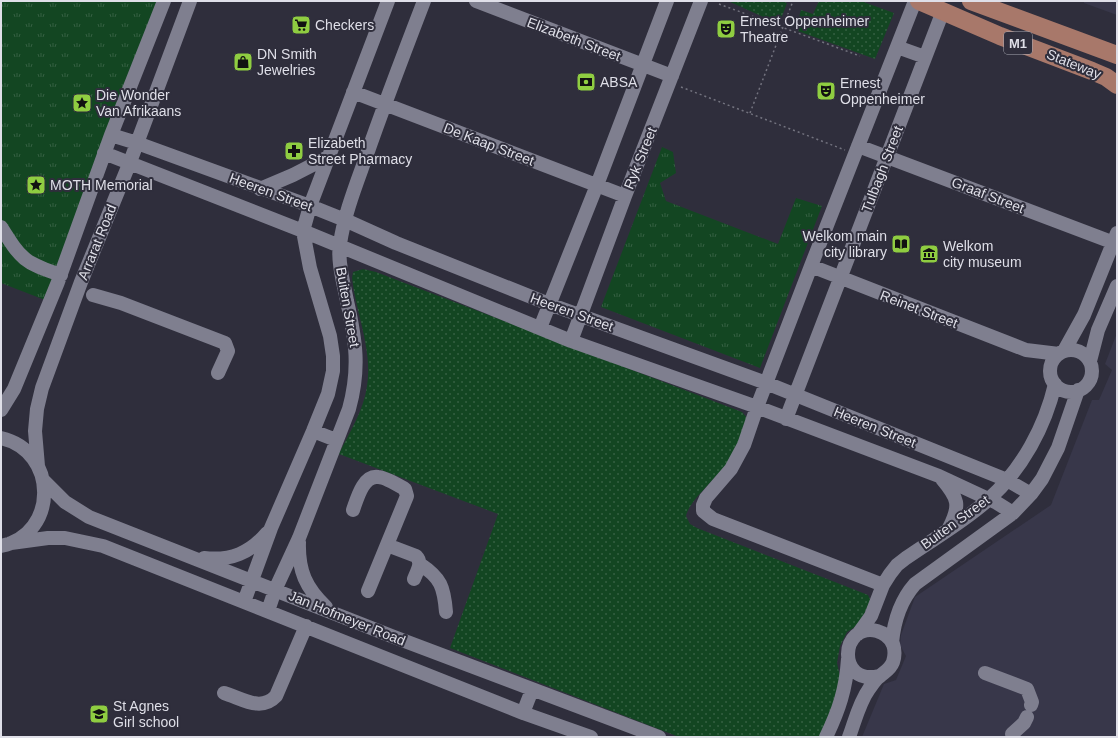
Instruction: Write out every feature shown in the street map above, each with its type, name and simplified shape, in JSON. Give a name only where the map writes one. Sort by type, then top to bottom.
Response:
[{"type":"main road","name":"Stateway","points":[[918,1],[943,10],[1000,36],[1092,70],[1106,77],[1117,85]]},
{"type":"main road","name":"Stateway","points":[[971,1],[1006,8],[1057,34],[1117,55]]},
{"type":"main road","points":[[1050,54],[1057,34]]},
{"type":"street","name":"Arrarat Road","points":[[1,410],[14,389],[60,275],[104,153],[164,1]]},
{"type":"street","name":"Arrarat Road","points":[[38,466],[35,431],[37,409],[42,388],[81,283],[130,162],[190,1]]},
{"type":"street","name":"Buiten Street","points":[[244,602],[271,528],[328,394],[333,371],[333,356],[330,336],[310,268],[303,230],[328,157],[388,1]]},
{"type":"street","name":"Buiten Street","points":[[268,611],[275,590],[299,538],[349,409],[356,373],[357,355],[354,330],[343,282],[339,246],[345,220],[385,104],[424,1]]},
{"type":"street","name":"Elizabeth Street","points":[[476,1],[642,65],[671,79]]},
{"type":"street","points":[[540,328],[667,1]]},
{"type":"street","name":"Ryk Street","points":[[571,341],[625,196],[701,1]]},
{"type":"street","points":[[883,585],[713,519],[707,516],[703,511],[703,505],[706,498],[731,469],[738,458],[750,430],[757,407],[811,266],[915,1]]},
{"type":"street","name":"Tulbagh Street","points":[[786,419],[943,10]]},
{"type":"street","points":[[897,47],[925,58]]},
{"type":"street","name":"De Kaap Street","points":[[353,92],[625,196]]},
{"type":"street","name":"Heeren Street","points":[[111,135],[137,142],[260,189],[310,206],[402,245],[550,304],[795,395],[1007,480],[1031,494]]},
{"type":"street","name":"Graaf Street","points":[[857,150],[887,157],[1116,240]]},
{"type":"street","name":"Heeren Street","points":[[104,153],[303,230],[571,341],[757,407],[939,476],[989,499],[1013,513]]},
{"type":"street","points":[[260,189],[328,157]]},
{"type":"street","points":[[207,168],[206,176],[210,184],[225,200]]},
{"type":"street","points":[[1,227],[18,253],[24,259],[41,268],[60,275],[73,271],[81,283]]},
{"type":"street","points":[[1116,240],[1084,315],[1062,353],[1052,363],[1053,379],[1060,388],[1066,391],[1078,390],[1085,386],[1091,377],[1092,371],[1090,361],[1098,330],[1117,286]]},
{"type":"street","name":"Reinet Street","points":[[811,266],[1026,350],[1062,353]]},
{"type":"street","points":[[93,295],[120,303],[225,343],[228,350],[218,373]]},
{"type":"street","name":"Reinet Street","points":[[1026,350],[1053,379]]},
{"type":"street","points":[[1062,353],[1072,350],[1085,355],[1090,361]]},
{"type":"street","name":"Buiten Street","points":[[858,634],[871,616],[883,585],[897,565],[989,499],[1007,480],[1026,454],[1039,431],[1049,406],[1053,379]]},
{"type":"street","name":"Buiten Street","points":[[892,643],[895,624],[901,603],[915,584],[1013,513],[1031,494],[1042,479],[1058,448],[1078,390]]},
{"type":"street","points":[[313,431],[336,440]]},
{"type":"street","points":[[1,438],[21,446],[28,452],[38,466],[44,481],[44,500],[38,518],[27,532],[6,544]]},
{"type":"street","points":[[353,510],[364,484],[369,479],[378,476],[405,489],[407,496],[368,591]]},
{"type":"street","points":[[939,476],[950,489],[957,502],[956,513],[949,528]]},
{"type":"street","name":"Jan Hofmeyer Road","points":[[44,481],[65,502],[77,510],[111,526],[394,637],[659,737]]},
{"type":"street","points":[[103,546],[111,526]]},
{"type":"street","points":[[193,557],[218,559],[230,558],[253,547],[271,528]]},
{"type":"street","name":"Jan Hofmeyer Road","points":[[6,544],[48,538],[65,538],[103,546],[523,712],[591,737]]},
{"type":"street","points":[[299,538],[302,573],[313,593],[330,611]]},
{"type":"street","points":[[387,545],[416,556],[419,559],[420,564],[432,573],[440,582],[446,612]]},
{"type":"street","points":[[414,579],[420,564]]},
{"type":"street","points":[[224,693],[256,704],[265,704],[271,701],[276,696],[306,626]]},
{"type":"street","points":[[826,737],[842,699],[846,680],[848,648],[850,642],[858,634],[869,630],[874,630],[885,635],[892,643],[895,655],[894,661],[886,672],[879,676],[866,677],[860,675],[850,666],[848,659]]},
{"type":"street","points":[[985,673],[1027,689],[1032,702],[1024,723],[1012,734]]},
{"type":"street","points":[[850,737],[864,698],[879,676]]},
{"type":"street","points":[[523,712],[532,690]]},
{"type":"path","points":[[750,113],[793,1]]},
{"type":"path","points":[[719,4],[860,56]]},
{"type":"path","points":[[671,79],[750,113],[857,150]]},
{"type":"shaded area","points":[[1084,1],[1117,1],[1117,15],[1084,3]]},
{"type":"shaded area","points":[[1117,333],[1117,737],[862,737],[884,684],[896,680],[906,656],[900,645],[901,635],[915,597],[1051,505],[1092,400],[1099,400],[1112,370],[1105,364]]},
{"type":"green space","points":[[1,1],[157,1],[45,300],[1,283]]},
{"type":"green space","points":[[728,1],[781,1],[787,3],[779,24]]},
{"type":"green space","points":[[819,1],[861,1],[894,13],[875,59],[795,30],[801,10],[813,14]]},
{"type":"green space","points":[[662,147],[673,152],[676,173],[660,183],[666,201],[778,244],[796,198],[822,206],[760,368],[601,307]]},
{"type":"green space","points":[[363,269],[376,272],[742,412],[747,418],[736,452],[729,463],[700,494],[689,509],[686,516],[690,524],[868,595],[871,601],[858,625],[847,632],[840,646],[837,663],[841,681],[822,737],[679,737],[450,648],[498,514],[339,454],[363,404],[367,386],[368,359],[352,278],[353,272]]},
{"type":"place","name":"Checkers","points":[[301,25]]},
{"type":"place","name":"Ernest Oppenheimer Theatre","points":[[726,29]]},
{"type":"place","name":"DN Smith Jewelries","points":[[243,62]]},
{"type":"place","name":"ABSA","points":[[586,82]]},
{"type":"place","name":"Ernest Oppenheimer","points":[[826,91]]},
{"type":"place","name":"Die Wonder Van Afrikaans","points":[[82,103]]},
{"type":"place","name":"Elizabeth Street Pharmacy","points":[[294,151]]},
{"type":"place","name":"MOTH Memorial","points":[[36,185]]},
{"type":"place","name":"Welkom main city library","points":[[901,244]]},
{"type":"place","name":"Welkom city museum","points":[[929,254]]},
{"type":"place","name":"St Agnes Girl school","points":[[99,714]]}]
